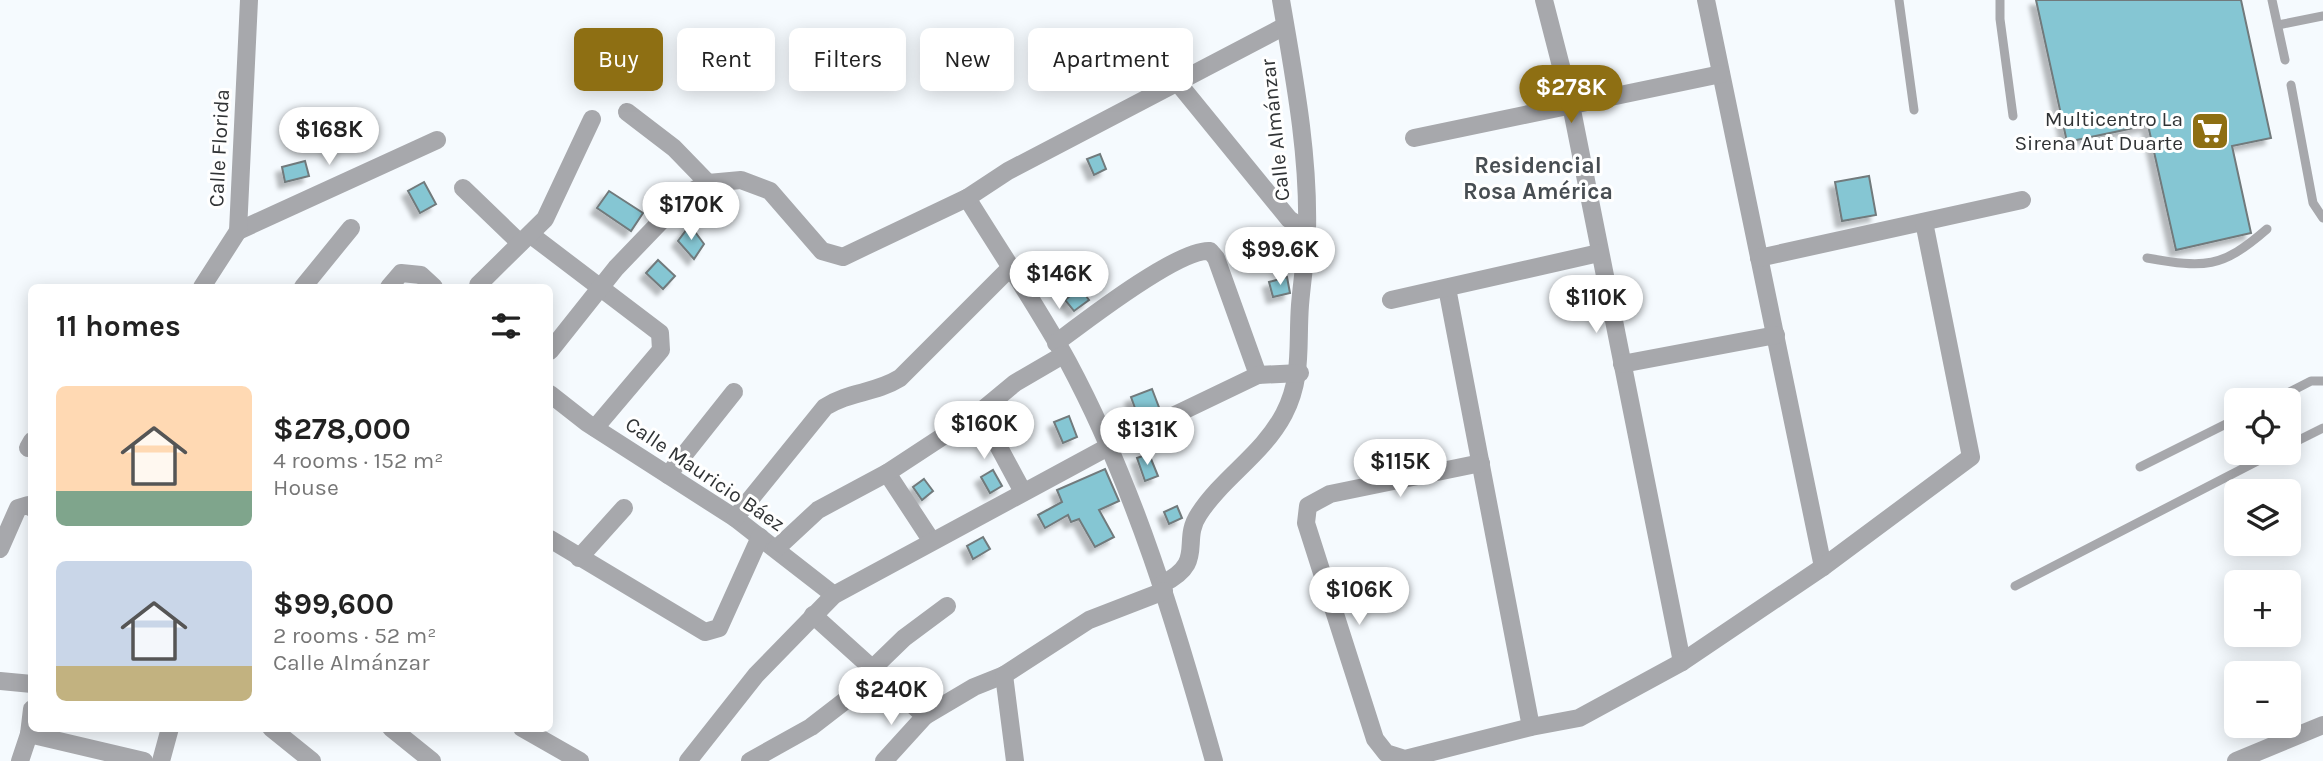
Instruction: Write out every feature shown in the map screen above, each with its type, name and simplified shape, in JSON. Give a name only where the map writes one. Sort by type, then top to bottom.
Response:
[{"type":"street","name":"Calle Florida","points":[[207,284],[238,232],[249,0]]},
{"type":"street","name":"Calle Almánzar","points":[[884,761],[925,716],[974,687],[1003,674],[1089,620],[1163,588],[1186,567],[1192,552],[1194,525],[1198,515],[1260,450],[1285,413],[1300,373],[1300,308],[1307,231],[1303,141],[1280,0]]},
{"type":"street","points":[[1544,0],[1571,105],[1682,663]]},
{"type":"street","points":[[1706,0],[1823,567]]},
{"type":"street","points":[[1193,75],[1285,26]]},
{"type":"street","points":[[1414,138],[1721,74]]},
{"type":"street","points":[[553,347],[616,268],[688,193],[708,183],[741,180],[771,191],[822,251],[843,257],[967,198],[1008,171],[1163,91]]},
{"type":"street","points":[[1185,91],[1289,219],[1307,231]]},
{"type":"street","points":[[627,112],[674,148],[708,183]]},
{"type":"street","points":[[479,284],[545,219],[592,119]]},
{"type":"street","points":[[238,232],[438,140]]},
{"type":"street","points":[[463,188],[525,239],[601,287],[660,333],[661,350],[595,428]]},
{"type":"street","points":[[967,198],[1059,349],[1108,447],[1163,588],[1214,761]]},
{"type":"street","points":[[1759,257],[2022,200]]},
{"type":"street","points":[[1481,463],[1330,494],[1308,506],[1306,523],[1375,739],[1387,753],[1405,759],[1531,727],[1579,718],[1682,663],[1823,567],[1971,457],[1924,222]]},
{"type":"street","points":[[305,284],[351,228]]},
{"type":"street","points":[[776,549],[818,510],[887,473],[980,412],[1159,273],[1194,252],[1210,251],[1216,257],[1258,375]]},
{"type":"street","points":[[1391,300],[1599,253]]},
{"type":"street","points":[[735,517],[825,407],[842,396],[881,390],[900,378],[1010,268]]},
{"type":"street","points":[[392,284],[401,273],[421,275],[431,284]]},
{"type":"street","points":[[1447,288],[1531,727]]},
{"type":"street","points":[[1622,364],[1776,335]]},
{"type":"street","points":[[688,761],[756,676],[834,595],[931,540],[1108,447],[1258,375],[1300,373]]},
{"type":"street","points":[[668,475],[734,392]]},
{"type":"street","name":"Calle Mauricio Báez","points":[[553,396],[595,428],[735,517],[834,595]]},
{"type":"street","points":[[980,412],[1023,492]]},
{"type":"street","points":[[887,473],[931,540]]},
{"type":"street","points":[[0,549],[18,508],[28,505]]},
{"type":"street","points":[[579,558],[624,508]]},
{"type":"street","points":[[553,541],[705,632],[719,628],[760,537]]},
{"type":"street","points":[[750,761],[810,727],[846,700],[872,669],[904,639],[947,606]]},
{"type":"street","points":[[813,615],[925,716]]},
{"type":"street","points":[[1003,674],[1015,761]]},
{"type":"street","points":[[0,681],[28,684]]},
{"type":"street","points":[[2236,761],[2323,725]]},
{"type":"street","points":[[161,761],[169,732]]},
{"type":"street","points":[[276,732],[312,761]]},
{"type":"street","points":[[396,732],[432,761]]},
{"type":"street","points":[[529,732],[580,761]]},
{"type":"street","points":[[20,761],[29,734],[144,761]]},
{"type":"lane","points":[[1899,0],[1914,110]]},
{"type":"lane","points":[[2000,0],[2000,19],[2013,116]]},
{"type":"lane","points":[[2273,0],[2285,60]]},
{"type":"lane","points":[[2278,25],[2323,16]]},
{"type":"lane","points":[[2291,85],[2313,203],[2323,218]]},
{"type":"lane","points":[[2147,258],[2199,266],[2218,262],[2239,252],[2267,229]]},
{"type":"lane","points":[[2297,388],[2311,381],[2323,381]]},
{"type":"lane","points":[[2140,467],[2224,425]]},
{"type":"lane","points":[[2301,439],[2323,428]]},
{"type":"lane","points":[[2015,586],[2250,465]]},
{"type":"building","name":"Multicentro La Sirena Aut Duarte","points":[[2036,0],[2241,0],[2271,138],[2232,146],[2251,233],[2176,250],[2148,125],[2067,142]]},
{"type":"building","points":[[1100,154],[1106,169],[1094,175],[1087,159]]},
{"type":"building","points":[[305,161],[309,176],[285,182],[282,167]]},
{"type":"building","points":[[1869,176],[1876,215],[1842,221],[1835,182]]},
{"type":"building","points":[[424,182],[436,204],[420,213],[408,191]]},
{"type":"building","points":[[609,191],[643,213],[631,231],[597,208]]},
{"type":"building","points":[[690,225],[704,244],[694,259],[678,241]]},
{"type":"building","points":[[658,260],[675,276],[663,289],[646,273]]},
{"type":"building","points":[[1287,277],[1290,293],[1273,297],[1269,282]]},
{"type":"building","points":[[1080,288],[1089,300],[1074,311],[1065,300]]},
{"type":"building","points":[[1152,389],[1160,410],[1139,419],[1131,397]]},
{"type":"building","points":[[1069,416],[1077,437],[1063,443],[1054,422]]},
{"type":"building","points":[[1149,454],[1158,476],[1145,481],[1137,458]]},
{"type":"building","points":[[1105,469],[1119,501],[1099,510],[1114,537],[1095,547],[1079,519],[1071,522],[1068,515],[1045,528],[1038,515],[1062,502],[1057,490]]},
{"type":"building","points":[[993,470],[1002,486],[990,493],[981,477]]},
{"type":"building","points":[[924,479],[933,491],[922,500],[913,487]]},
{"type":"building","points":[[1177,506],[1182,518],[1169,524],[1164,512]]},
{"type":"building","points":[[983,537],[990,549],[973,559],[967,546]]},
{"type":"place","name":"Multicentro La Sirena Aut Duarte","points":[[2210,131]]},
{"type":"district","name":"Residencial Rosa América","points":[[1538,178]]}]
